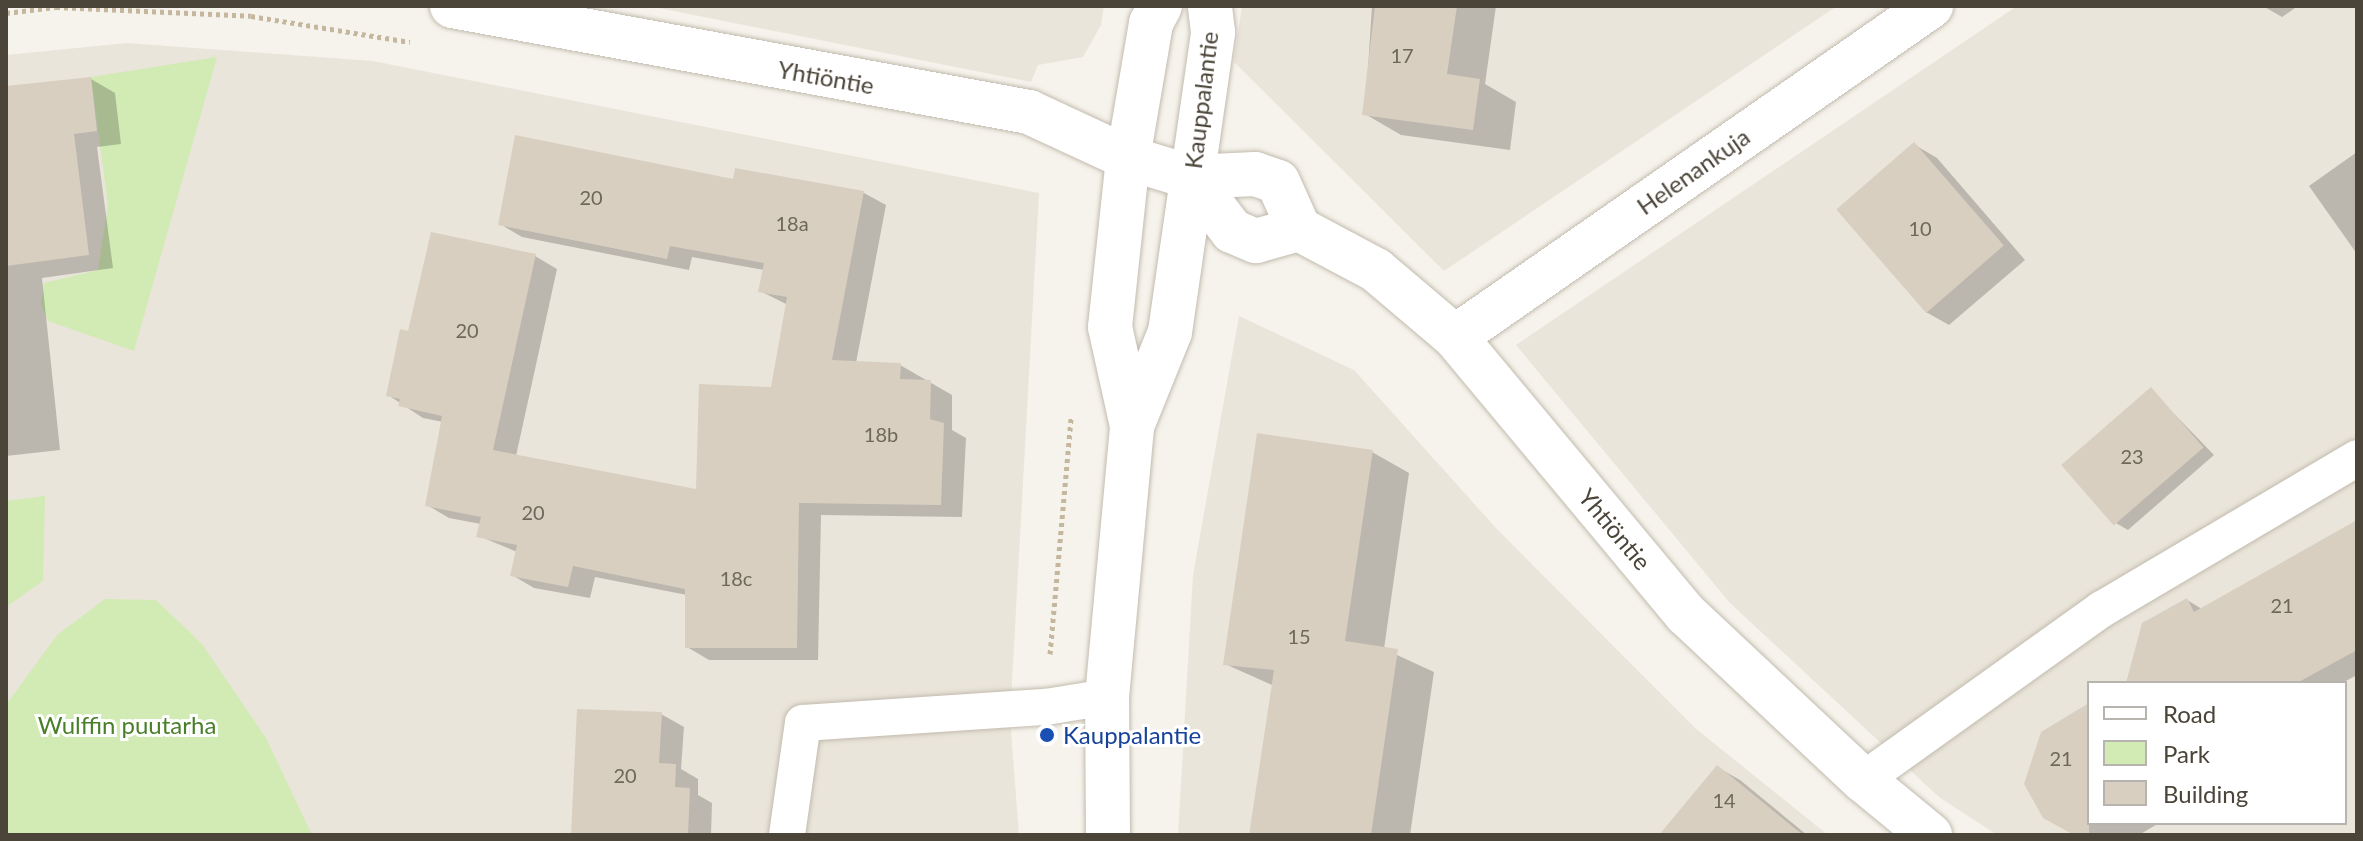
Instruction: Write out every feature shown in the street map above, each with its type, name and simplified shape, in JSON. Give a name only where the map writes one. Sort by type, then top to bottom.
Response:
[{"type":"street","name":"Yhtiöntie","points":[[452,6],[1029,112],[1128,158],[1191,177],[1255,174],[1278,182],[1299,229],[1376,270],[1455,337],[1686,614],[1863,780],[1930,835]]},
{"type":"street","name":"Kauppalantie","points":[[1132,426],[1110,327],[1128,158],[1151,23],[1160,6]]},
{"type":"street","name":"Kauppalantie","points":[[1108,835],[1107,697],[1132,426],[1170,332],[1213,32],[1210,6]]},
{"type":"street","name":"Helenankuja","points":[[1455,337],[1931,6]]},
{"type":"street","points":[[1191,177],[1232,231],[1256,241],[1299,229]]},
{"type":"lane","points":[[1863,780],[2102,609],[2357,458]]},
{"type":"lane","points":[[787,835],[803,723],[1046,707],[1107,697]]},
{"type":"shaded area","points":[[649,6],[1104,6],[1101,25],[1083,57],[1038,65],[1031,82]]},
{"type":"shaded area","points":[[1242,6],[1837,6],[1444,271],[1234,62]]},
{"type":"shaded area","points":[[2017,6],[2357,6],[2357,835],[1997,835],[1939,797],[1730,603],[1516,345]]},
{"type":"shaded area","points":[[127,43],[373,61],[1039,193],[1010,718],[1019,835],[6,835],[6,55]]},
{"type":"shaded area","points":[[1239,316],[1354,370],[1496,528],[1695,728],[1828,835],[1178,835],[1193,575]]},
{"type":"green space","points":[[217,57],[134,351],[48,321],[41,304],[44,283],[98,270],[108,205],[91,77]]},
{"type":"green space","points":[[45,496],[43,581],[6,607],[6,501]]},
{"type":"green space","name":"Wulffin puutarha","points":[[105,599],[156,600],[202,644],[266,738],[312,835],[6,835],[6,705],[57,635]]},
{"type":"building","points":[[1375,6],[1457,6],[1447,74],[1480,79],[1473,130],[1362,115]]},
{"type":"building","points":[[91,77],[97,131],[74,134],[89,255],[6,266],[6,86]]},
{"type":"building","points":[[515,135],[733,179],[735,168],[864,191],[832,360],[901,363],[900,379],[931,380],[930,419],[944,423],[941,505],[799,503],[797,648],[685,648],[685,589],[573,566],[568,587],[510,576],[517,545],[476,537],[481,517],[425,506],[442,416],[398,406],[400,399],[386,396],[400,329],[408,331],[431,232],[536,254],[493,450],[696,489],[699,384],[771,387],[787,297],[758,292],[764,263],[670,246],[667,259],[498,225]]},
{"type":"building","points":[[1914,142],[2004,245],[1926,313],[1836,210]]},
{"type":"building","points":[[2151,387],[2203,447],[2114,525],[2061,465]]},
{"type":"building","points":[[1257,433],[1373,450],[1345,641],[1398,649],[1371,835],[1249,835],[1274,670],[1223,665]]},
{"type":"building","points":[[2357,520],[2357,650],[2301,681],[2127,681],[2142,623],[2187,598],[2194,612]]},
{"type":"building","points":[[2087,704],[2089,835],[2074,835],[2043,818],[2024,784],[2041,732]]},
{"type":"building","points":[[577,709],[662,712],[659,763],[676,764],[675,787],[690,788],[688,835],[571,835]]},
{"type":"building","points":[[1717,765],[1803,835],[1659,835]]},
{"type":"place","name":"Kauppalantie","points":[[1047,735]]}]
